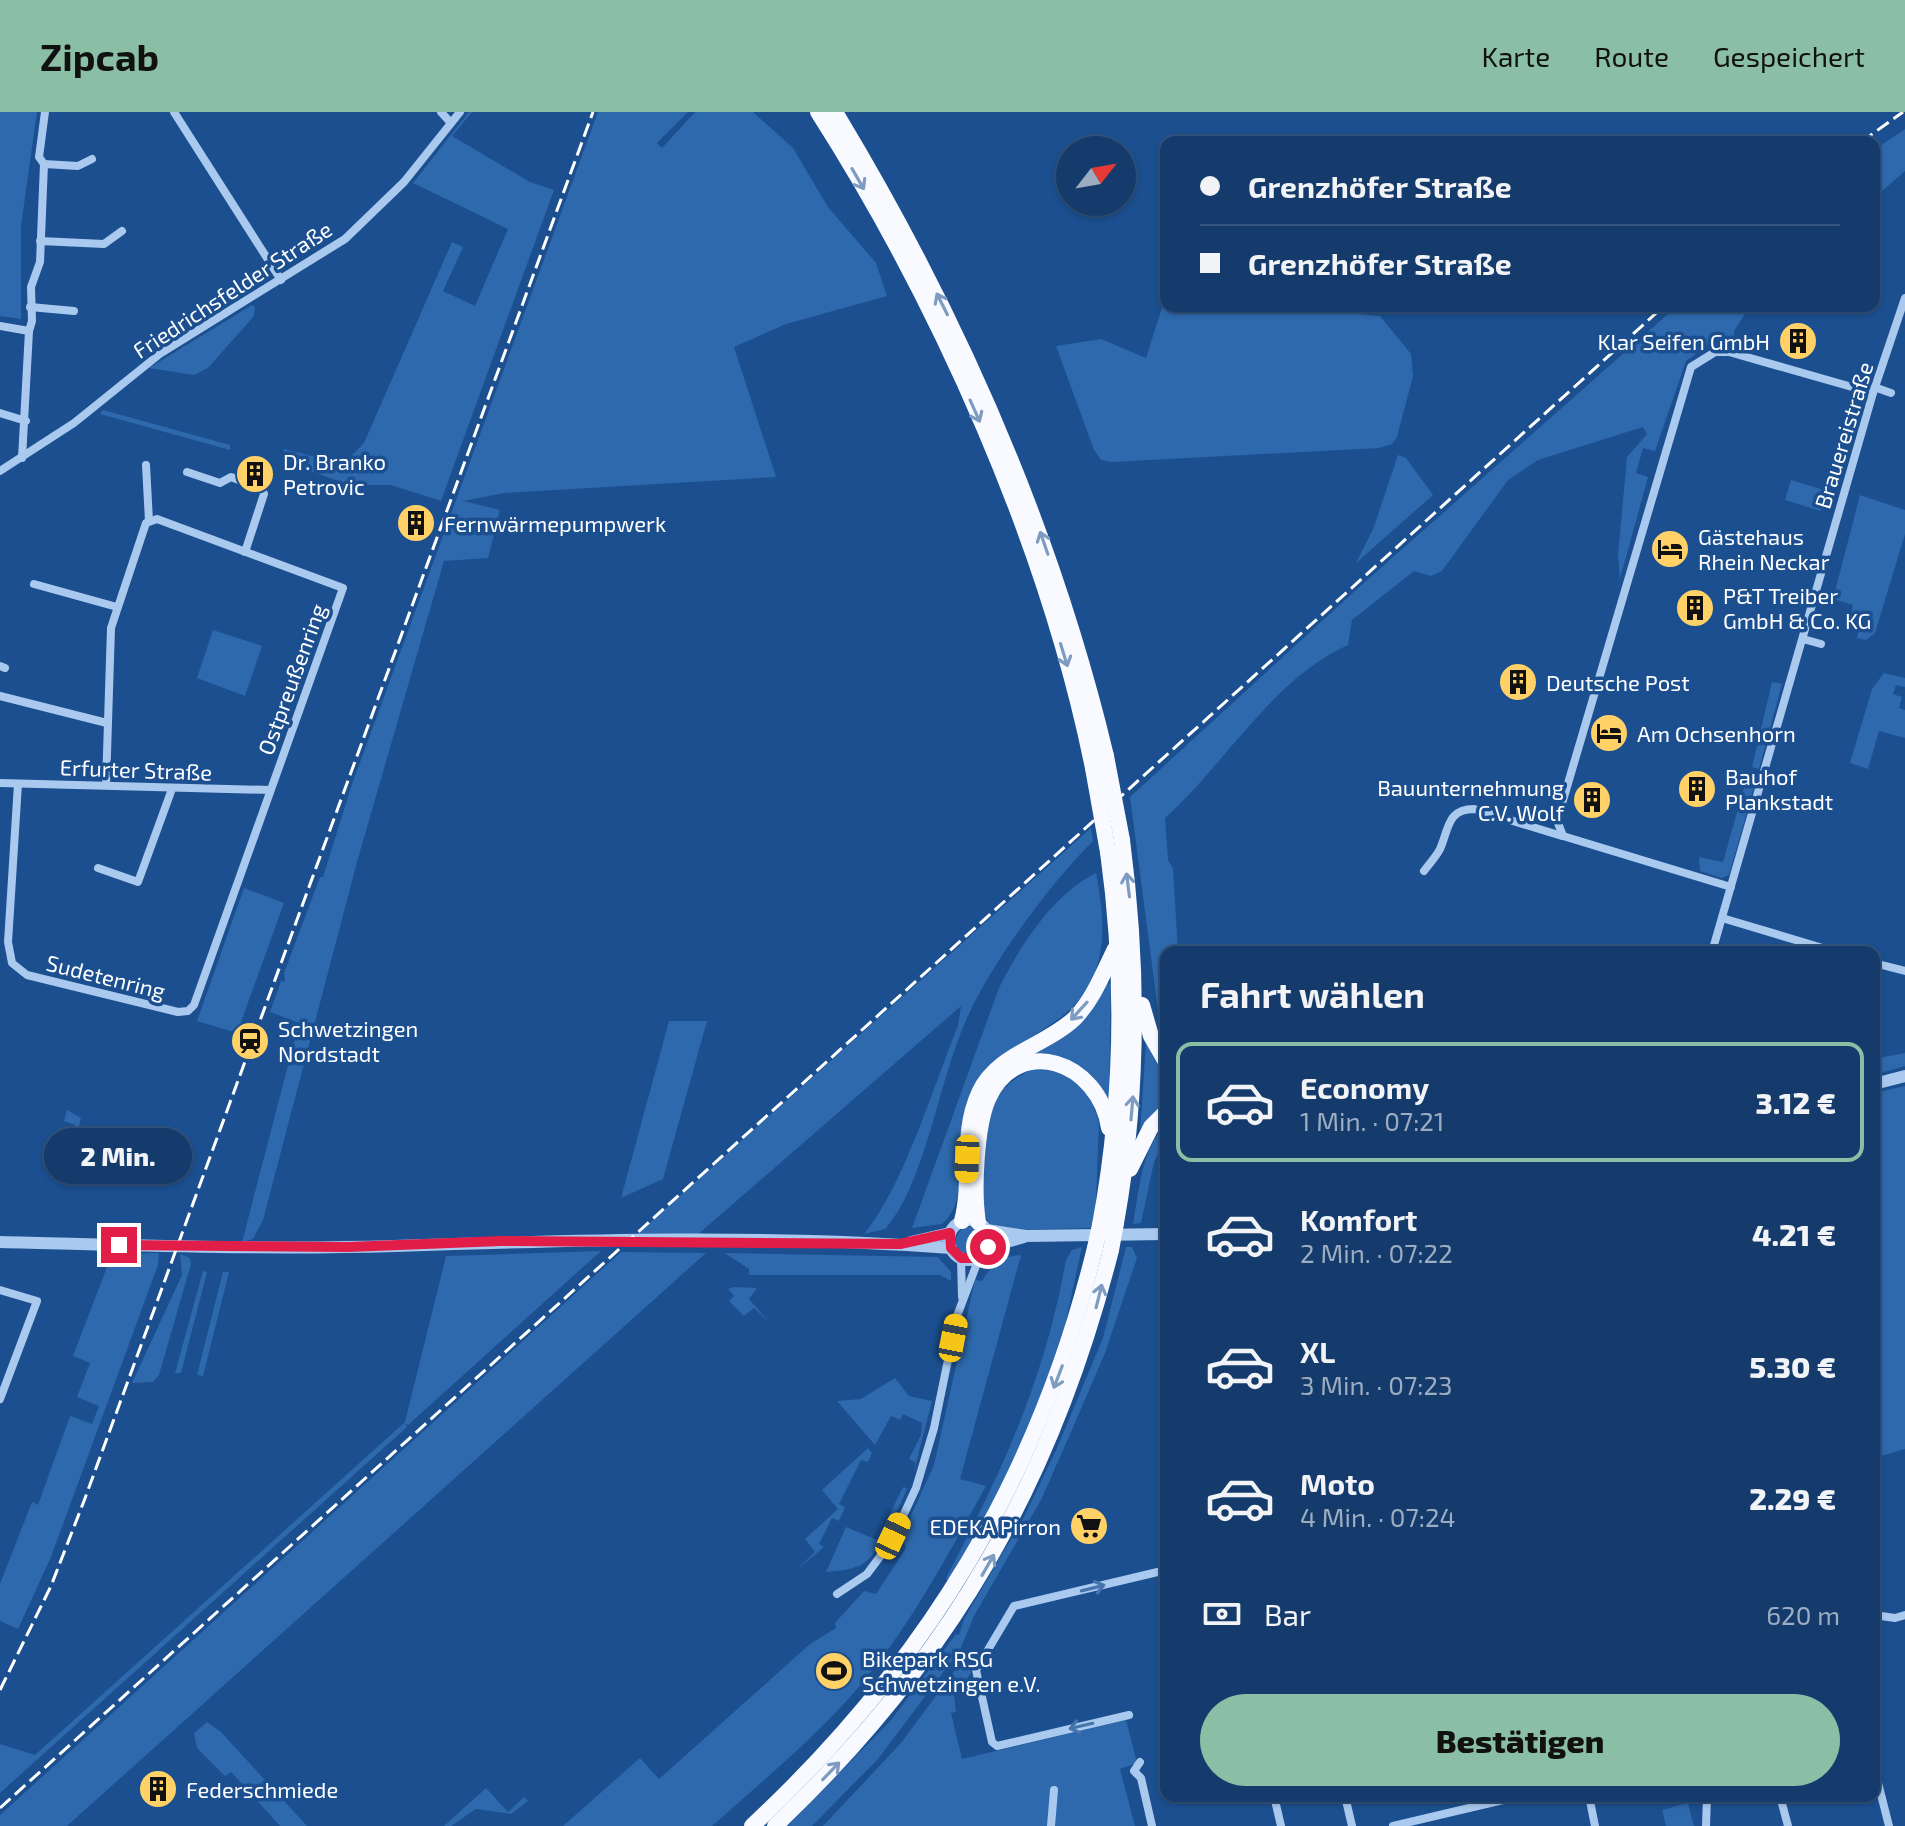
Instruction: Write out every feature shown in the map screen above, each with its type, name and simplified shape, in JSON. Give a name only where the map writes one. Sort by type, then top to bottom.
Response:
[{"type":"highway","points":[[775,1826],[883,1713],[932,1650],[983,1573],[1061,1413],[1093,1319],[1108,1224],[1118,1038],[1117,943],[1108,852],[1093,768],[1050,611],[976,413],[907,269],[818,112]]},
{"type":"highway","points":[[835,112],[923,265],[991,407],[1065,604],[1106,756],[1122,840],[1136,984],[1135,1069],[1123,1185]]},
{"type":"highway","points":[[969,1226],[970,1119],[978,1094],[1000,1066],[1074,1018],[1098,986],[1117,943]]},
{"type":"highway","points":[[1136,984],[1151,1036],[1160,1052]]},
{"type":"highway","points":[[969,1226],[988,1100],[996,1086],[1019,1068],[1049,1062],[1081,1074],[1100,1096],[1112,1145]]},
{"type":"highway","points":[[1108,1224],[1143,1140],[1160,1119]]},
{"type":"highway","points":[[752,1826],[857,1720],[905,1660],[958,1584],[1002,1505],[1051,1395],[1103,1249]]},
{"type":"street","points":[[22,458],[32,321],[31,287],[40,262],[44,164],[39,157],[45,112]]},
{"type":"street","points":[[174,112],[281,280]]},
{"type":"street","points":[[441,112],[451,123]]},
{"type":"street","name":"Friedrichsfelder Straße","points":[[0,471],[74,423],[161,353],[281,280],[370,218],[460,112]]},
{"type":"street","points":[[44,164],[78,166],[92,159]]},
{"type":"street","points":[[40,241],[104,244],[122,231]]},
{"type":"street","name":"Brauereistraße","points":[[1714,946],[1874,390],[1905,298]]},
{"type":"street","points":[[30,307],[74,311]]},
{"type":"street","points":[[0,326],[29,331]]},
{"type":"street","points":[[1563,836],[1558,823],[1561,807],[1691,367],[1704,356],[1729,352],[1891,393]]},
{"type":"street","points":[[0,413],[26,421]]},
{"type":"street","points":[[106,785],[111,628],[149,521],[146,465]]},
{"type":"street","points":[[187,472],[220,483],[231,477],[262,489],[264,494],[245,552]]},
{"type":"street","name":"Ostpreußenring","points":[[149,521],[157,519],[343,588],[270,790]]},
{"type":"street","points":[[34,584],[117,607]]},
{"type":"street","points":[[1803,639],[1821,644]]},
{"type":"street","points":[[0,696],[107,723]]},
{"type":"street","name":"Erfurter Straße","points":[[0,783],[270,790]]},
{"type":"street","name":"Sudetenring","points":[[18,784],[8,942],[12,963],[27,975],[182,1013],[194,1005],[270,790]]},
{"type":"street","points":[[98,868],[138,882],[172,789]]},
{"type":"street","points":[[1424,871],[1439,852],[1453,816],[1461,809],[1474,809],[1731,887]]},
{"type":"street","points":[[1722,918],[1816,946]]},
{"type":"street","points":[[1880,965],[1905,971]]},
{"type":"street","points":[[1880,1082],[1905,1076]]},
{"type":"street","points":[[969,1226],[988,1247]]},
{"type":"street","points":[[962,1303],[956,1253],[969,1226]]},
{"type":"street","points":[[900,1244],[969,1226],[1026,1236],[1160,1234]]},
{"type":"street","points":[[837,1594],[867,1574],[891,1542],[916,1488],[934,1428],[962,1303],[979,1258],[988,1247],[1026,1236]]},
{"type":"street","points":[[0,1242],[324,1247],[501,1241],[900,1244],[979,1258]]},
{"type":"street","points":[[0,1290],[37,1301],[0,1399]]},
{"type":"street","points":[[1129,1715],[997,1746],[992,1742],[976,1670],[1014,1606],[1160,1571]]},
{"type":"street","points":[[1880,1616],[1895,1618],[1905,1615]]},
{"type":"street","points":[[1140,1762],[1134,1771],[1141,1778],[1152,1826]]},
{"type":"street","points":[[1051,1826],[1054,1790]]},
{"type":"street","points":[[1880,1791],[1889,1826]]},
{"type":"street","points":[[1275,1802],[1281,1826]]},
{"type":"street","points":[[1346,1802],[1352,1826]]},
{"type":"street","points":[[1393,1826],[1495,1802]]},
{"type":"street","points":[[1590,1802],[1595,1826]]},
{"type":"street","points":[[1706,1826],[1707,1802]]},
{"type":"street","points":[[1782,1802],[1788,1826]]},
{"type":"shaded area","points":[[0,112],[37,112],[21,226],[21,319],[0,316]]},
{"type":"shaded area","points":[[469,112],[472,112],[452,136],[530,182],[554,190],[441,501],[391,485],[350,485],[282,461],[284,449],[312,456],[349,458],[364,443],[452,242],[463,247],[443,291],[475,306],[508,229],[413,183]]},
{"type":"shaded area","points":[[598,112],[688,112],[657,143],[662,148],[695,112],[753,112],[793,148],[828,207],[876,263],[887,296],[786,324],[734,347],[776,477],[504,493],[463,501],[500,510],[488,558],[444,561],[357,862],[263,1220],[253,1239],[242,1242],[299,1023],[270,1012],[281,981],[285,982],[284,973],[320,877],[323,877],[351,787]]},
{"type":"shaded area","points":[[1905,129],[1905,171],[1880,193],[1880,146]]},
{"type":"shaded area","points":[[255,306],[254,316],[208,368],[194,375],[149,368]]},
{"type":"shaded area","points":[[1161,312],[1347,312],[1380,316],[1411,354],[1413,376],[1397,437],[1392,444],[1379,448],[1112,462],[1101,460],[1094,450],[1056,346],[1101,339],[1146,358]]},
{"type":"shaded area","points":[[1670,312],[1746,312],[1734,331],[1735,345],[1711,343],[1686,361],[1655,451],[1643,448],[1636,473],[1648,477],[1620,579],[1618,555],[1627,457],[1647,434],[1643,427],[1538,460],[1508,480],[1442,571],[1431,576],[1414,571],[1352,620],[1348,645],[1296,679],[1250,724],[1165,818],[1168,860],[1173,869],[1178,946],[1160,946],[1160,1021],[1130,797],[1357,589]]},
{"type":"shaded area","points":[[103,410],[230,445],[230,450],[100,414]]},
{"type":"shaded area","points":[[1398,455],[1406,458],[1433,495],[1356,563],[1374,527]]},
{"type":"shaded area","points":[[1791,480],[1827,491],[1821,511],[1785,500]]},
{"type":"shaded area","points":[[1860,495],[1905,510],[1905,534],[1875,633],[1866,640],[1857,638],[1859,629],[1848,625],[1853,605],[1833,599]]},
{"type":"shaded area","points":[[213,630],[262,646],[245,696],[197,678]]},
{"type":"shaded area","points":[[1884,673],[1905,678],[1905,687],[1896,685],[1893,694],[1902,697],[1899,708],[1905,710],[1905,738],[1879,731],[1868,769],[1850,763],[1872,689]]},
{"type":"shaded area","points":[[1772,682],[1782,684],[1759,769],[1752,767]]},
{"type":"shaded area","points":[[1745,784],[1754,787],[1729,875],[1722,878],[1700,871],[1699,857],[1723,862]]},
{"type":"shaded area","points":[[1091,828],[1093,841],[1021,928],[975,1002],[955,1048],[921,1161],[899,1211],[885,1229],[864,1234],[905,1163],[958,1026],[961,1006],[695,1237],[634,1237]]},
{"type":"shaded area","points":[[1096,873],[1102,935],[1100,954],[1087,990],[1074,1006],[1017,1048],[993,1072],[966,1115],[962,1129],[959,1188],[951,1213],[942,1224],[912,1228],[999,988],[1039,923],[1066,894]]},
{"type":"shaded area","points":[[244,888],[284,903],[237,1033],[197,1021]]},
{"type":"shaded area","points":[[1107,983],[1111,984],[1109,1102],[1091,1077],[1069,1063],[1041,1060],[1012,1069],[996,1083],[985,1101],[975,1146],[972,1214],[968,1214],[976,1121],[987,1090],[1009,1068],[1068,1031]]},
{"type":"shaded area","points":[[669,1021],[707,1021],[663,1179],[621,1198]]},
{"type":"shaded area","points":[[1146,1042],[1160,1060],[1160,1112],[1140,1132]]},
{"type":"shaded area","points":[[1905,1053],[1905,1066],[1880,1073],[1880,1058]]},
{"type":"shaded area","points":[[1033,1069],[1057,1072],[1076,1083],[1096,1112],[1099,1124],[1095,1225],[1090,1228],[1019,1230],[991,1225],[986,1215],[981,1184],[991,1113],[1006,1086]]},
{"type":"shaded area","points":[[1905,1086],[1905,1449],[1880,1456],[1880,1092]]},
{"type":"shaded area","points":[[67,1110],[81,1118],[79,1126],[87,1128],[81,1151],[73,1149],[70,1160],[78,1162],[72,1186],[62,1183],[75,1125],[64,1121]]},
{"type":"shaded area","points":[[1160,1132],[1160,1150],[1154,1162],[1141,1223],[1133,1224],[1146,1158]]},
{"type":"shaded area","points":[[970,1227],[980,1231],[984,1241],[980,1251],[970,1255],[960,1251],[956,1241],[960,1231]]},
{"type":"shaded area","points":[[1082,1247],[1065,1325],[1020,1457],[951,1584],[946,1578],[1003,1462],[1033,1385],[1046,1346],[1066,1260],[1072,1250]]},
{"type":"shaded area","points":[[1126,1247],[1132,1247],[1137,1258],[1105,1353],[1041,1500],[974,1616],[960,1650],[878,1759],[812,1826],[788,1826],[891,1720],[956,1634],[959,1635],[964,1619],[1024,1517],[1057,1448],[1103,1338]]},
{"type":"shaded area","points":[[601,1251],[408,1425],[405,1423],[407,1427],[0,1793],[0,1744],[35,1755],[405,1422],[446,1256]]},
{"type":"shaded area","points":[[621,1252],[706,1253],[67,1826],[0,1826],[0,1815]]},
{"type":"shaded area","points":[[159,1253],[158,1265],[51,1557],[18,1629],[0,1621],[0,1584],[32,1502],[38,1505],[70,1416],[92,1424],[99,1406],[77,1397],[90,1363],[73,1356],[112,1254]]},
{"type":"shaded area","points":[[725,1253],[938,1257],[951,1272],[951,1281],[940,1275],[749,1275],[749,1269]]},
{"type":"shaded area","points":[[180,1254],[190,1258],[191,1264],[159,1375],[153,1382],[132,1383],[182,1275]]},
{"type":"shaded area","points":[[1021,1255],[960,1479],[986,1486],[920,1602],[874,1668],[817,1731],[712,1826],[563,1826],[640,1758],[659,1779],[810,1644],[836,1628],[835,1623],[864,1591],[876,1594],[906,1548],[902,1535],[934,1465],[975,1280],[982,1281],[993,1265],[1002,1259]]},
{"type":"shaded area","points":[[203,1271],[207,1272],[181,1373],[175,1373]]},
{"type":"shaded area","points":[[223,1272],[229,1272],[203,1376],[197,1375]]},
{"type":"shaded area","points":[[757,1288],[749,1299],[770,1323],[754,1308],[744,1316],[729,1301],[734,1296],[728,1289]]},
{"type":"shaded area","points":[[895,1378],[909,1396],[932,1401],[914,1471],[915,1462],[909,1459],[921,1435],[922,1423],[903,1414],[900,1420],[891,1416],[875,1445],[837,1401],[861,1399]]},
{"type":"shaded area","points":[[868,1448],[872,1453],[868,1462],[861,1460],[839,1504],[845,1507],[839,1521],[832,1518],[819,1544],[824,1547],[794,1572],[815,1552],[805,1539],[838,1509],[822,1490]]},
{"type":"shaded area","points":[[903,1487],[907,1489],[899,1508],[874,1553],[859,1566],[826,1572],[846,1527],[877,1540]]},
{"type":"shaded area","points":[[967,1654],[971,1673],[954,1695],[956,1712],[951,1713],[962,1759],[1126,1720],[1137,1763],[1120,1769],[1135,1826],[823,1826],[901,1743]]},
{"type":"shaded area","points":[[207,1722],[221,1732],[307,1826],[280,1826],[231,1772],[225,1776],[197,1748],[194,1733]]},
{"type":"shaded area","points":[[486,1788],[508,1812],[524,1797],[528,1801],[511,1814],[476,1809],[451,1826],[444,1826]]},
{"type":"shaded area","points":[[1688,1803],[1694,1826],[1666,1826],[1662,1810]]},
{"type":"railway","points":[[0,1690],[51,1586],[84,1501],[593,112]]},
{"type":"railway","points":[[1869,136],[1903,112]]},
{"type":"railway","points":[[0,1808],[1657,312]]},
{"type":"place","name":"Klar Seifen GmbH","points":[[1798,341]]},
{"type":"place","name":"Dr. Branko Petrovic","points":[[255,474]]},
{"type":"place","name":"Fernwärmepumpwerk","points":[[416,523]]},
{"type":"place","name":"Gästehaus Rhein Neckar","points":[[1670,549]]},
{"type":"place","name":"P&T Treiber GmbH & Co. KG","points":[[1695,608]]},
{"type":"place","name":"Deutsche Post","points":[[1518,682]]},
{"type":"place","name":"Am Ochsenhorn","points":[[1609,733]]},
{"type":"place","name":"Bauhof Plankstadt","points":[[1697,789]]},
{"type":"place","name":"Bauunternehmung C.V. Wolf","points":[[1592,800]]},
{"type":"place","name":"Schwetzingen Nordstadt","points":[[250,1041]]},
{"type":"place","name":"EDEKA Pirron","points":[[1089,1526]]},
{"type":"place","name":"Bikepark RSG Schwetzingen e.V.","points":[[834,1671]]},
{"type":"place","name":"Federschmiede","points":[[158,1789]]},
{"type":"route","points":[[119,1245],[348,1247],[501,1241],[900,1244],[950,1233],[951,1248],[961,1258],[979,1258],[988,1247]]}]
